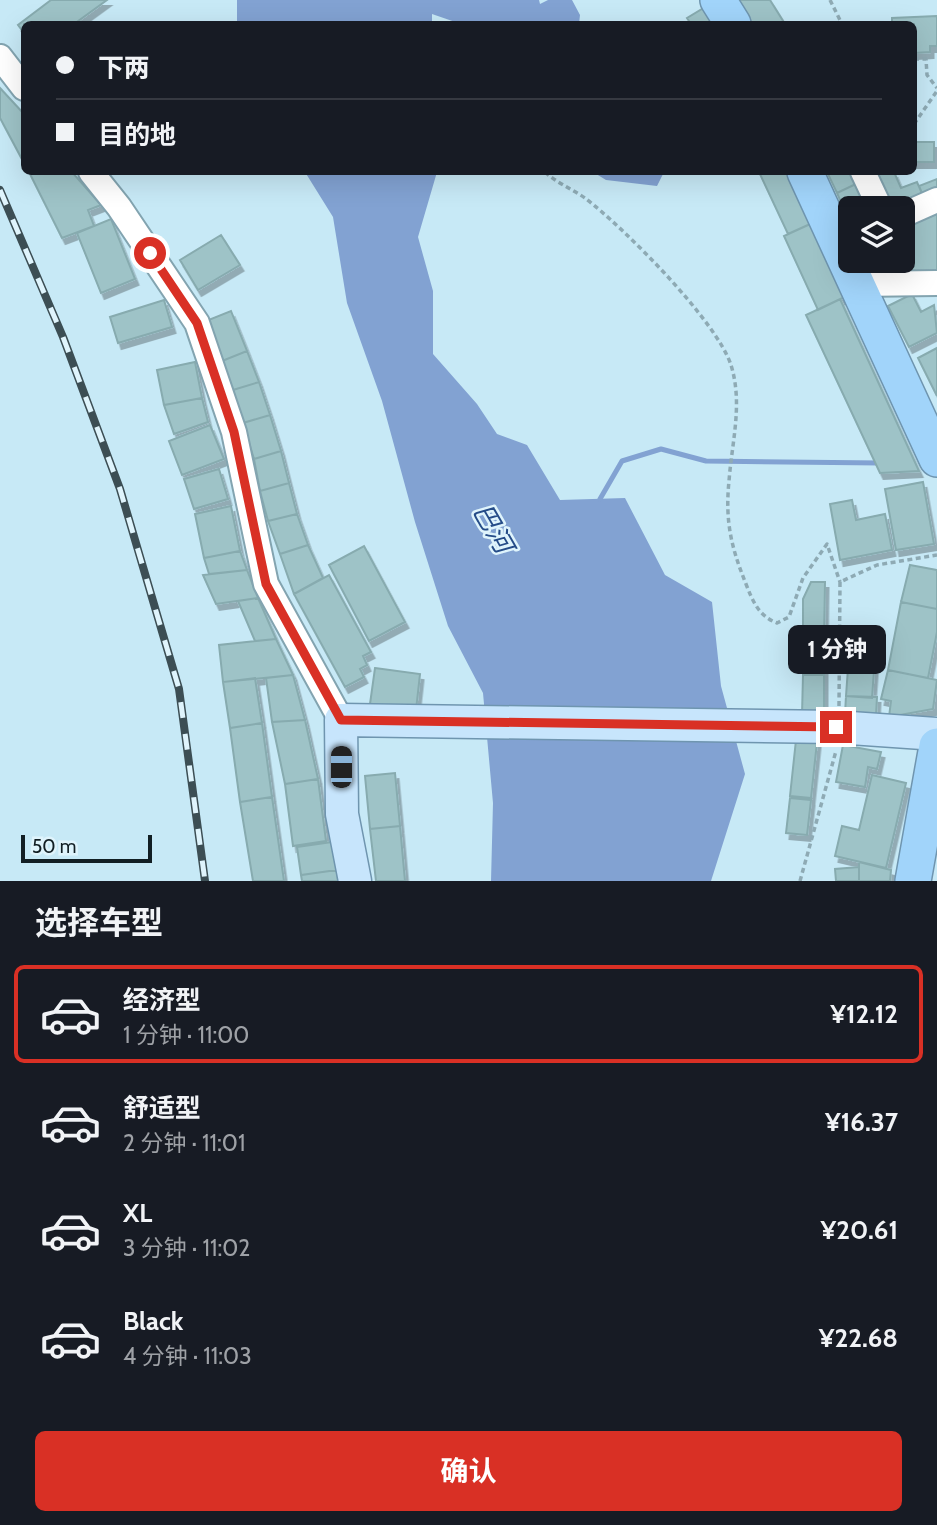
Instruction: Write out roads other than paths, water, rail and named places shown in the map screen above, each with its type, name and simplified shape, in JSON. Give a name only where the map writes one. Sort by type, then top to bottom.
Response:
[{"type":"highway","points":[[718,0],[731,21]]},
{"type":"highway","points":[[806,175],[838,238]]},
{"type":"highway","points":[[855,273],[937,459]]},
{"type":"highway","points":[[922,857],[937,746]]},
{"type":"main road","points":[[355,881],[342,814],[341,720],[837,729],[937,734]]},
{"type":"street","points":[[0,57],[21,84]]},
{"type":"street","points":[[93,175],[119,207],[197,323],[234,432],[266,584],[341,720]]},
{"type":"street","points":[[864,175],[874,196]]},
{"type":"street","points":[[915,210],[937,200]]},
{"type":"street","points":[[896,273],[937,283]]},
{"type":"water","points":[[237,0],[539,0],[540,4],[548,0],[572,0],[580,15],[579,21],[452,21],[432,14],[432,21],[237,21]]},
{"type":"water","name":"巴河","points":[[307,175],[436,175],[418,237],[433,291],[433,354],[477,404],[497,434],[527,445],[560,500],[625,498],[665,575],[712,602],[721,686],[745,774],[711,881],[491,881],[493,803],[483,693],[448,626],[415,522],[382,401],[347,303],[333,217]]},
{"type":"water","points":[[598,175],[662,175],[657,186],[606,180]]},
{"type":"waterway","points":[[600,499],[622,461],[661,449],[706,461],[880,463]]},
{"type":"railway","points":[[0,190],[63,337],[120,489],[179,689],[205,881]]}]
